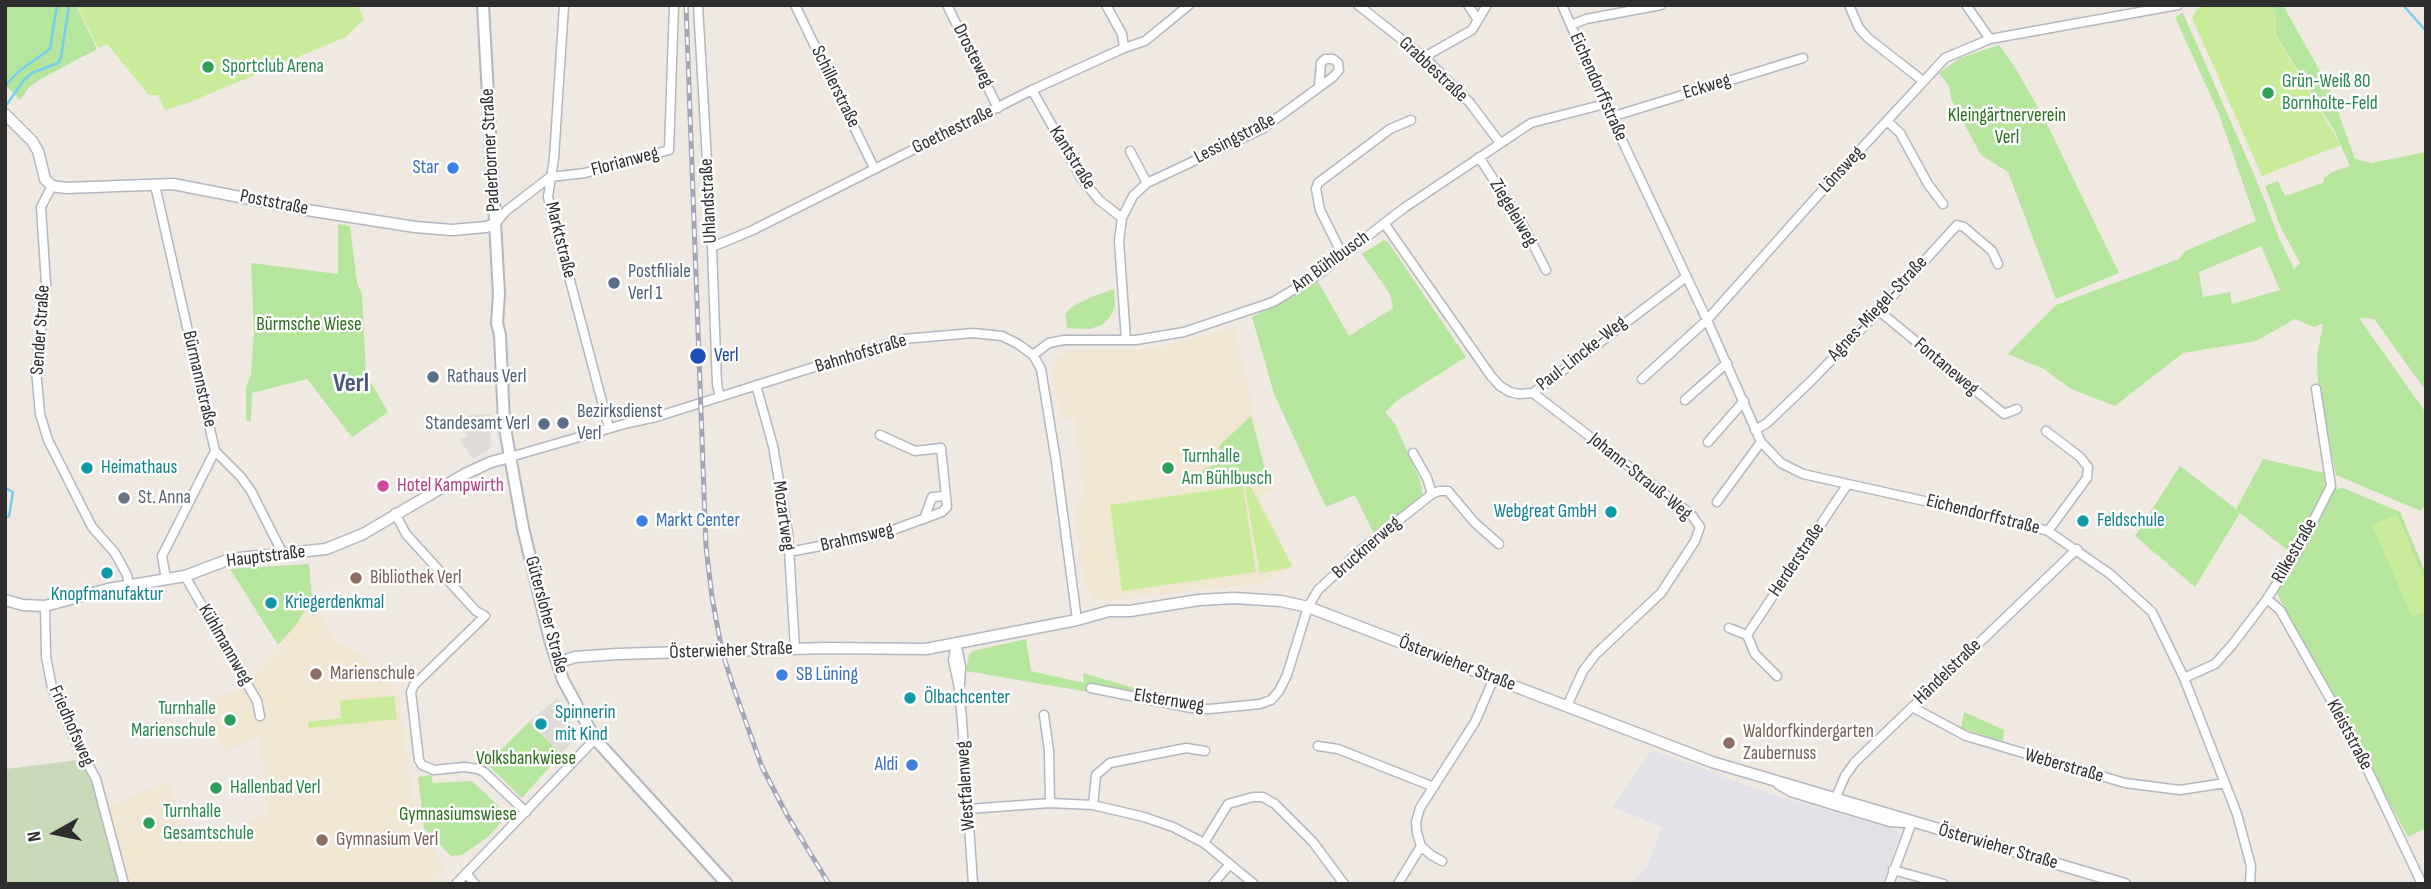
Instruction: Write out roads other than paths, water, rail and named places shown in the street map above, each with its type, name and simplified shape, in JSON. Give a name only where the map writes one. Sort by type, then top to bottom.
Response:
[{"type":"main road","name":"Paderborner Straße","points":[[483,5],[499,295],[503,316],[500,335],[505,423],[510,457]]},
{"type":"main road","name":"Gütersloher Straße","points":[[510,457],[526,541],[563,680],[595,739],[727,884]]},
{"type":"street","name":"Marktstraße","points":[[564,5],[554,158],[548,197],[609,428]]},
{"type":"street","name":"Florianweg","points":[[550,177],[585,173],[669,150],[674,5]]},
{"type":"street","name":"Uhlandstraße","points":[[698,5],[717,384],[720,397]]},
{"type":"street","name":"Schillerstraße","points":[[795,5],[874,168]]},
{"type":"street","name":"Drosteweg","points":[[947,5],[998,108]]},
{"type":"street","points":[[1106,5],[1122,34],[1124,48]]},
{"type":"street","name":"Goethestraße","points":[[712,247],[753,230],[1032,90],[1145,41],[1189,5]]},
{"type":"street","name":"Grabbestraße","points":[[1358,5],[1424,57],[1470,103],[1500,143]]},
{"type":"street","points":[[1468,5],[1478,20]]},
{"type":"street","points":[[1424,57],[1472,30],[1487,5]]},
{"type":"street","name":"Eichendorffstraße","points":[[1562,5],[1761,442],[1781,463],[1803,474],[2048,531],[2110,574],[2152,612],[2184,678],[2237,814],[2250,866],[2250,884]]},
{"type":"street","points":[[1571,25],[1586,19],[1661,5]]},
{"type":"street","points":[[1849,5],[1859,29],[1923,81]]},
{"type":"street","points":[[1966,5],[1990,39]]},
{"type":"street","name":"Lönsweg","points":[[1707,320],[1945,58],[1990,39],[2178,5]]},
{"type":"street","name":"Eckweg","points":[[1611,117],[1803,58]]},
{"type":"street","name":"Lessingstraße","points":[[1126,340],[1119,241],[1122,218],[1133,196],[1147,183],[1262,129],[1319,87]]},
{"type":"street","name":"Kantstraße","points":[[1032,90],[1082,179],[1099,200],[1122,218]]},
{"type":"street","name":"Am Bühlbusch","points":[[1033,355],[1049,343],[1064,340],[1126,340],[1184,332],[1273,302],[1308,282],[1384,223],[1531,123],[1605,104]]},
{"type":"street","points":[[5,114],[32,141],[38,151],[45,179],[52,186]]},
{"type":"street","points":[[1343,256],[1321,210],[1316,189],[1318,183],[1390,129],[1411,120]]},
{"type":"street","points":[[1887,121],[1899,133],[1927,184],[1943,204]]},
{"type":"street","points":[[1130,151],[1147,183]]},
{"type":"street","name":"Ziegeleiweg","points":[[1479,157],[1524,227],[1546,270]]},
{"type":"street","points":[[495,224],[506,211],[550,177]]},
{"type":"street","name":"Poststraße","points":[[52,186],[66,188],[155,184],[197,187],[307,210],[440,230],[486,228],[495,224]]},
{"type":"street","name":"Bürmannstraße","points":[[155,184],[215,452],[241,477],[251,491],[283,554]]},
{"type":"street","name":"Sender Straße","points":[[52,186],[41,207],[46,284],[36,370],[40,414],[48,440],[92,527],[115,553],[129,584]]},
{"type":"street","name":"Paul-Lincke-Weg","points":[[1384,223],[1491,376],[1510,392],[1533,393],[1686,276]]},
{"type":"street","name":"Agnes-Miegel-Straße","points":[[1755,430],[1776,415],[1879,311],[1957,225],[1964,227],[1992,251],[1998,264]]},
{"type":"street","name":"Fontaneweg","points":[[1879,311],[2004,414],[2017,409]]},
{"type":"street","points":[[1642,379],[1707,320]]},
{"type":"street","name":"Bahnhofstraße","points":[[510,457],[656,417],[903,339],[972,333],[1002,336],[1033,355]]},
{"type":"street","points":[[1033,355],[1041,369],[1048,404],[1077,620]]},
{"type":"street","points":[[1685,400],[1727,363]]},
{"type":"street","name":"Mozartweg","points":[[756,385],[773,446],[788,533],[796,649]]},
{"type":"street","name":"Rilkestraße","points":[[2184,678],[2216,664],[2267,599],[2301,545],[2331,486],[2316,389]]},
{"type":"street","name":"Johann-Strauß-Weg","points":[[1533,393],[1691,514],[1700,527],[1695,541],[1661,593],[1596,654],[1583,671],[1567,706]]},
{"type":"street","points":[[1708,442],[1744,401]]},
{"type":"street","points":[[2046,431],[2080,457],[2088,467],[2087,478],[2048,531]]},
{"type":"street","points":[[880,435],[915,451],[941,448],[945,496]]},
{"type":"street","points":[[1717,502],[1761,442]]},
{"type":"street","points":[[166,579],[162,556],[215,452]]},
{"type":"street","points":[[1413,453],[1427,478],[1432,495],[1439,491],[1448,491],[1475,523],[1499,544]]},
{"type":"street","name":"Hauptstraße","points":[[5,600],[23,605],[45,606],[129,584],[185,576],[230,559],[326,549],[343,544],[465,474],[510,457]]},
{"type":"street","name":"Herderstraße","points":[[1747,635],[1847,485]]},
{"type":"street","name":"Brucknerweg","points":[[1308,607],[1318,590],[1362,550],[1432,495]]},
{"type":"street","name":"Brahmsweg","points":[[789,552],[882,534],[924,519],[942,512],[947,507],[948,499],[945,496],[932,497],[924,519]]},
{"type":"street","points":[[395,513],[406,534],[476,611],[485,616],[414,685],[411,692],[419,760],[422,765],[434,771],[478,768],[526,812]]},
{"type":"street","name":"Händelstraße","points":[[1834,801],[1845,776],[1855,762],[2077,549]]},
{"type":"street","name":"Kühlmannweg","points":[[185,576],[257,701],[261,716]]},
{"type":"street","name":"Österwieher Straße","points":[[557,663],[586,655],[906,647],[926,649],[1077,620],[1102,619],[1181,602],[1234,598],[1281,601],[1308,607],[1704,760],[1776,782],[1791,791],[1834,801],[1890,821],[1912,822],[2125,884]]},
{"type":"street","name":"Kleiststraße","points":[[2267,599],[2280,610],[2353,739],[2421,882],[2410,884]]},
{"type":"street","name":"Friedhofsweg","points":[[45,606],[46,656],[52,688],[80,752],[96,779],[124,884]]},
{"type":"street","name":"Elsternweg","points":[[1091,688],[1200,708],[1260,704],[1271,700],[1287,675],[1308,607]]},
{"type":"street","points":[[1729,628],[1747,635],[1755,654],[1777,676]]},
{"type":"street","name":"Westfalenweg","points":[[956,642],[953,660],[959,688],[973,884]]},
{"type":"street","points":[[1442,861],[1421,846],[1416,822],[1420,808],[1475,722],[1494,678]]},
{"type":"street","name":"Weberstraße","points":[[1912,707],[1966,737],[2125,783],[2180,790],[2225,783]]},
{"type":"street","points":[[1044,715],[1049,751],[1050,803]]},
{"type":"street","points":[[456,884],[595,739]]},
{"type":"street","points":[[1318,746],[1338,749],[1434,787]]},
{"type":"street","points":[[1093,805],[1096,775],[1110,763],[1186,748],[1205,751]]},
{"type":"street","points":[[1204,843],[1228,804],[1263,797],[1275,804],[1313,842],[1345,884]]},
{"type":"street","points":[[968,809],[1050,803],[1093,805],[1144,817],[1173,827],[1204,843],[1254,884]]},
{"type":"street","points":[[1889,884],[1912,822]]},
{"type":"street","points":[[1398,884],[1421,846]]},
{"type":"street","points":[[1213,884],[1230,864]]},
{"type":"street","points":[[1893,870],[1944,884]]},
{"type":"street","points":[[466,873],[475,884]]},
{"type":"waterway","points":[[5,86],[19,71],[50,49],[57,5]]},
{"type":"waterway","points":[[7,104],[32,73],[58,63],[69,5]]},
{"type":"waterway","points":[[2403,5],[2426,31]]},
{"type":"waterway","points":[[5,488],[13,492],[9,516],[5,518]]},
{"type":"railway","points":[[686,5],[706,547],[712,597],[722,651],[762,767],[787,815],[829,884]]},
{"type":"place","name":"Sportclub Arena","points":[[208,67]]},
{"type":"place","name":"Grün-Weiß 80 Bornholte-Feld","points":[[2268,93]]},
{"type":"place","name":"Star","points":[[453,168]]},
{"type":"place","name":"Postfiliale Verl 1","points":[[614,283]]},
{"type":"place","name":"Verl","points":[[698,356]]},
{"type":"place","name":"Rathaus Verl","points":[[433,377]]},
{"type":"place","name":"Bezirksdienst Verl","points":[[563,423]]},
{"type":"place","name":"Standesamt Verl","points":[[544,424]]},
{"type":"place","name":"Heimathaus","points":[[87,468]]},
{"type":"place","name":"Turnhalle Am Bühlbusch","points":[[1168,468]]},
{"type":"place","name":"Hotel Kampwirth","points":[[383,486]]},
{"type":"place","name":"St. Anna","points":[[124,498]]},
{"type":"place","name":"Webgreat GmbH","points":[[1611,512]]},
{"type":"place","name":"Markt Center","points":[[642,521]]},
{"type":"place","name":"Feldschule","points":[[2083,521]]},
{"type":"place","name":"Knopfmanufaktur","points":[[107,573]]},
{"type":"place","name":"Bibliothek Verl","points":[[356,578]]},
{"type":"place","name":"Kriegerdenkmal","points":[[271,603]]},
{"type":"place","name":"Marienschule","points":[[316,674]]},
{"type":"place","name":"SB Lüning","points":[[782,675]]},
{"type":"place","name":"Ölbachcenter","points":[[910,698]]},
{"type":"place","name":"Turnhalle Marienschule","points":[[230,720]]},
{"type":"place","name":"Spinnerin mit Kind","points":[[541,724]]},
{"type":"place","name":"Waldorfkindergarten Zaubernuss","points":[[1729,743]]},
{"type":"place","name":"Aldi","points":[[912,765]]},
{"type":"place","name":"Hallenbad Verl","points":[[216,788]]},
{"type":"place","name":"Turnhalle Gesamtschule","points":[[149,823]]},
{"type":"place","name":"Gymnasium Verl","points":[[322,840]]},
{"type":"district","name":"Verl","points":[[351,384]]},
{"type":"park label","name":"Kleingärtnerverein Verl","points":[[2007,127]]},
{"type":"park label","name":"Bürmsche Wiese","points":[[309,325]]},
{"type":"park label","name":"Volksbankwiese","points":[[526,759]]},
{"type":"park label","name":"Gymnasiumswiese","points":[[458,815]]}]
